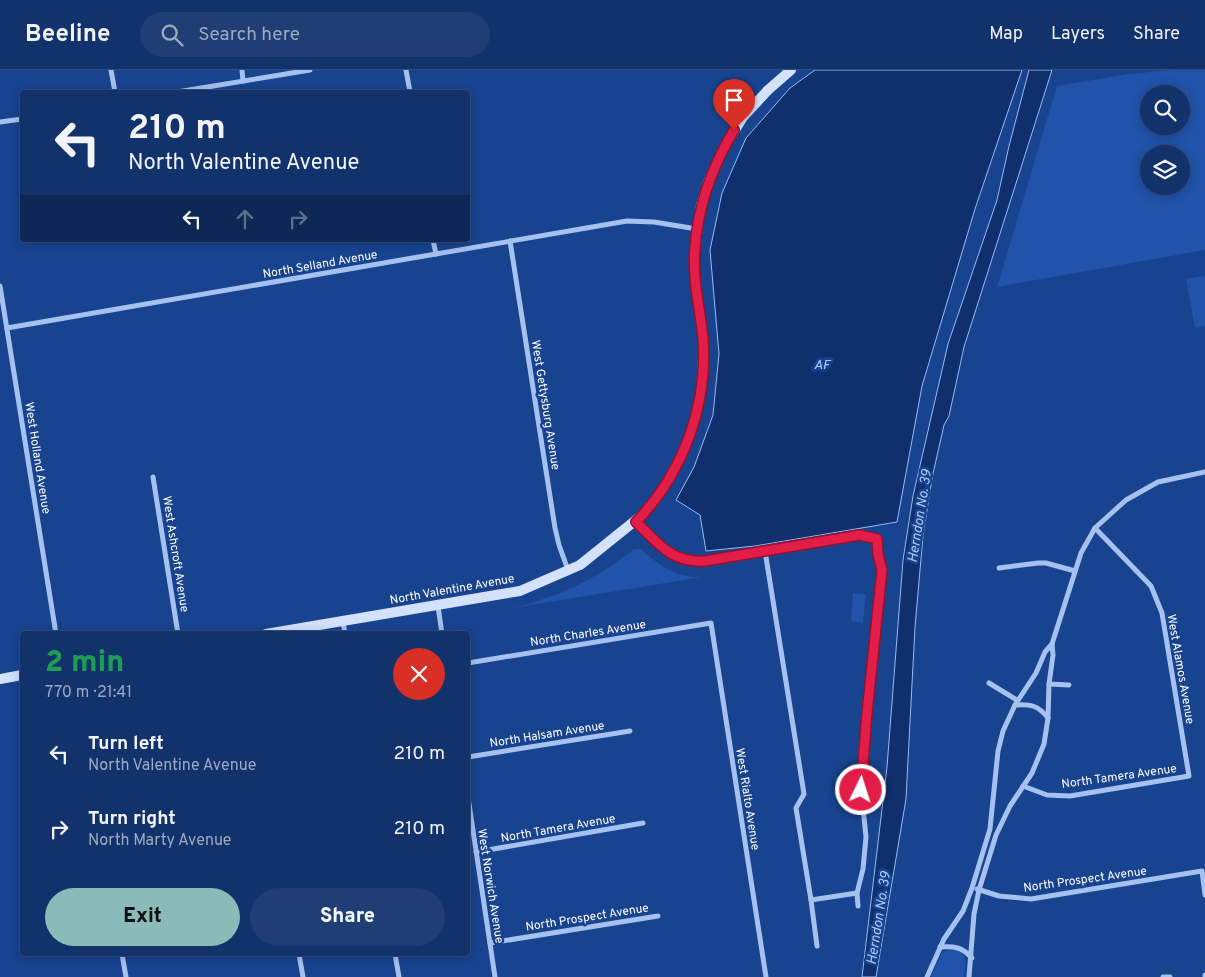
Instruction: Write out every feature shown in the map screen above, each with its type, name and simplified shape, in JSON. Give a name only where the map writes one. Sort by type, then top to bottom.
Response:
[{"type":"street","points":[[111,70],[114,90]]},
{"type":"street","points":[[242,70],[243,81]]},
{"type":"street","points":[[189,90],[310,70]]},
{"type":"street","points":[[406,70],[410,90]]},
{"type":"street","name":"North Valentine Avenue","points":[[284,631],[520,591],[580,565],[636,522],[663,489],[675,469],[688,442],[699,401],[703,358],[694,271],[697,228],[708,180],[734,130],[755,102],[791,70]]},
{"type":"street","points":[[0,122],[20,119]]},
{"type":"street","name":"North Selland Avenue","points":[[7,328],[627,221],[654,222],[697,228]]},
{"type":"street","points":[[434,242],[436,254]]},
{"type":"street","name":"West Gettysburg Avenue","points":[[510,242],[555,528],[568,570]]},
{"type":"street","name":"West Holland Avenue","points":[[0,286],[56,631]]},
{"type":"street","points":[[927,977],[940,947],[963,910],[972,888],[990,829],[998,751],[1003,731],[1016,703],[1036,673],[1045,652],[1052,644],[1081,553],[1096,528],[1126,500],[1158,482],[1205,472]]},
{"type":"street","name":"West Ashcroft Avenue","points":[[153,477],[178,631]]},
{"type":"street","points":[[636,522],[670,553],[688,561],[705,561],[860,535],[877,539],[882,570],[861,787],[866,837],[863,869],[857,893],[858,906]]},
{"type":"street","name":"West Alamos Avenue","points":[[1096,528],[1150,586],[1162,613],[1189,776]]},
{"type":"street","points":[[765,551],[804,794],[796,808],[817,946]]},
{"type":"street","points":[[999,568],[1046,563],[1075,571]]},
{"type":"street","points":[[438,606],[442,631]]},
{"type":"street","points":[[344,621],[346,631]]},
{"type":"street","name":"North Charles Avenue","points":[[470,663],[711,624]]},
{"type":"street","name":"West Rialto Avenue","points":[[711,624],[766,977]]},
{"type":"street","points":[[969,977],[974,914],[979,890],[1004,817],[1039,758],[1044,744],[1048,718],[1049,684],[1054,655],[1052,644]]},
{"type":"street","points":[[0,679],[20,675]]},
{"type":"street","points":[[989,683],[1016,703],[1034,705],[1040,708],[1048,718]]},
{"type":"street","points":[[1049,684],[1069,684]]},
{"type":"street","name":"North Halsam Avenue","points":[[470,757],[630,731]]},
{"type":"street","name":"North Tamera Avenue","points":[[1023,786],[1047,795],[1070,796],[1189,776]]},
{"type":"street","name":"West Norwich Avenue","points":[[470,811],[495,977]]},
{"type":"street","name":"North Tamera Avenue","points":[[476,852],[643,824]]},
{"type":"street","name":"North Prospect Avenue","points":[[972,888],[999,896],[1031,899],[1202,872],[1205,895]]},
{"type":"street","points":[[811,900],[857,893]]},
{"type":"street","name":"North Prospect Avenue","points":[[490,943],[658,916]]},
{"type":"street","points":[[940,947],[957,947],[965,950],[972,958]]},
{"type":"street","points":[[122,956],[126,977]]},
{"type":"street","points":[[299,956],[303,977]]},
{"type":"street","points":[[395,956],[399,977]]},
{"type":"street","points":[[1163,977],[1170,977]]},
{"type":"shaded area","points":[[1172,70],[1205,70],[1205,250],[997,287],[1057,86],[1129,74]]},
{"type":"shaded area","points":[[1205,276],[1205,326],[1195,328],[1186,279]]},
{"type":"shaded area","points":[[634,549],[641,549],[662,566],[676,573],[692,577],[702,577],[513,608],[530,604],[576,586],[606,569]]},
{"type":"shaded area","points":[[853,593],[866,594],[863,623],[851,621]]},
{"type":"shaded area","points":[[953,950],[962,953],[965,961],[964,977],[931,977],[941,954]]},
{"type":"water","name":"AF","points":[[815,70],[1022,70],[975,209],[922,386],[897,522],[755,546],[706,551],[700,515],[676,500],[694,467],[713,415],[719,354],[710,250],[722,193],[746,138],[790,88]]},
{"type":"water","name":"Herndon No. 39","points":[[1029,70],[1052,70],[964,347],[949,416],[944,425],[932,478],[923,536],[915,627],[906,799],[876,977],[862,977],[887,767],[903,560],[913,496],[948,344],[997,200]]},
{"type":"route","points":[[734,130],[708,180],[697,228],[694,271],[703,339],[703,358],[701,392],[697,411],[688,442],[675,469],[663,489],[636,522],[675,557],[688,561],[705,561],[860,535],[877,539],[882,570],[861,790]]}]
